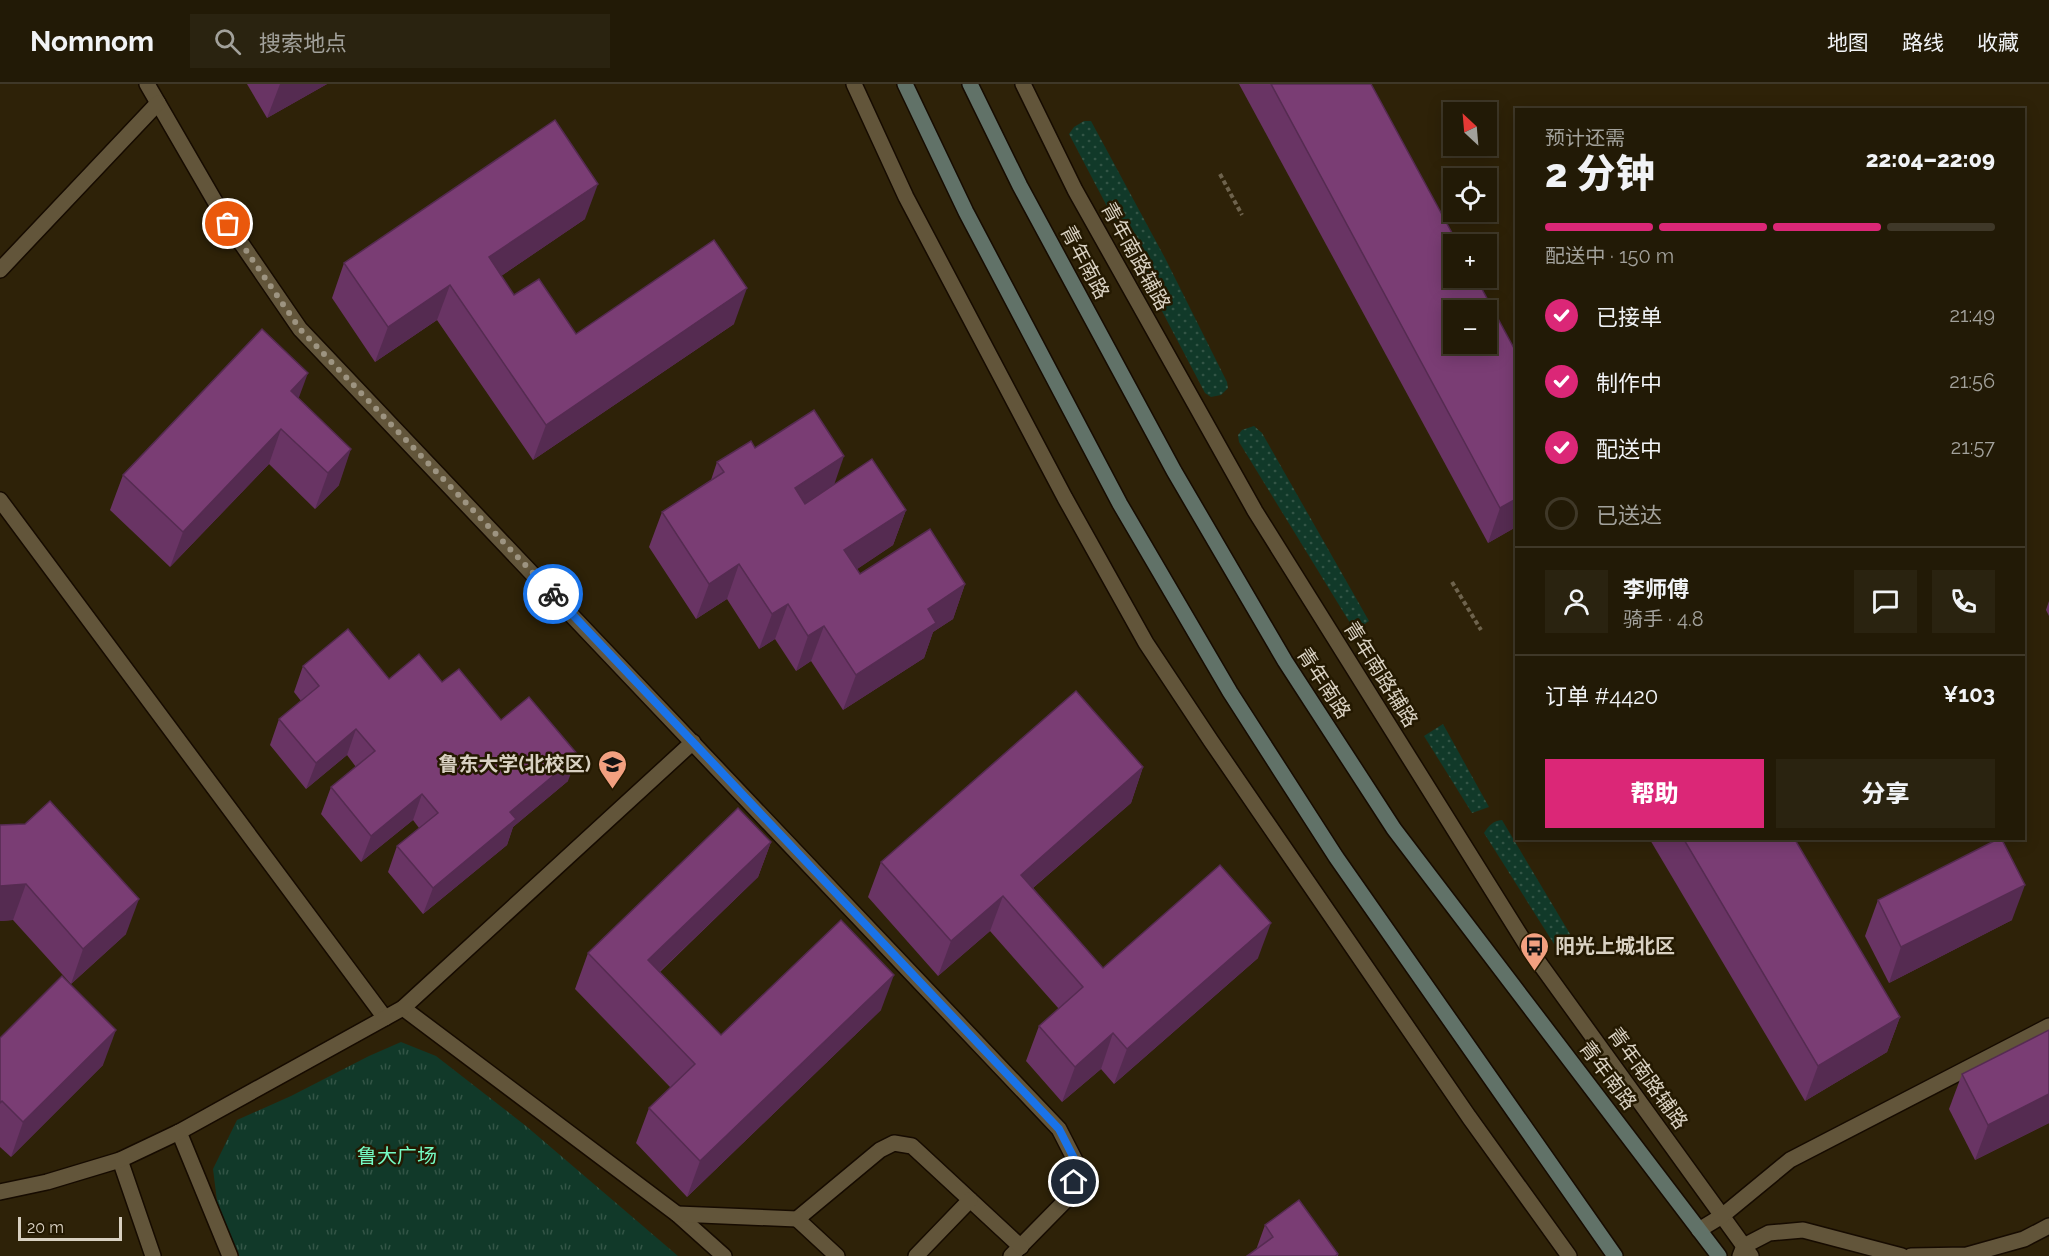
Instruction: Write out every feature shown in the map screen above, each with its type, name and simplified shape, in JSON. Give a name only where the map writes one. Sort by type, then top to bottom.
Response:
[{"type":"main road","points":[[905,84],[966,212],[1120,504],[1230,692],[1336,857],[1615,1256]]},
{"type":"main road","name":"青年南路","points":[[970,84],[1020,186],[1174,471],[1285,661],[1394,829],[1719,1256]]},
{"type":"lane","points":[[147,84],[228,224],[300,329],[1059,1129],[1078,1166],[1069,1197],[1016,1251],[970,1200],[912,1146],[894,1143],[880,1150],[797,1219]]},
{"type":"lane","points":[[854,84],[912,207],[1065,498],[1146,642],[1211,741],[1469,1117],[1569,1256]]},
{"type":"lane","name":"青年南路辅路","points":[[1023,84],[1075,190],[1255,511],[1527,946],[1722,1216],[1745,1253]]},
{"type":"lane","points":[[0,270],[158,103]]},
{"type":"lane","points":[[0,500],[385,1018]]},
{"type":"lane","points":[[0,1192],[46,1182],[120,1160],[179,1132],[403,1008],[693,742]]},
{"type":"lane","points":[[403,1008],[677,1214],[724,1256]]},
{"type":"lane","points":[[1699,1230],[1722,1216],[1790,1160],[2049,1026]]},
{"type":"lane","points":[[179,1132],[230,1256]]},
{"type":"lane","points":[[120,1160],[153,1256]]},
{"type":"lane","points":[[916,1256],[970,1200]]},
{"type":"lane","points":[[677,1214],[797,1219],[837,1256]]},
{"type":"lane","points":[[1911,1256],[1967,1255],[2024,1239],[2049,1226]]},
{"type":"lane","points":[[1745,1253],[1769,1233],[1803,1230],[1902,1256]]},
{"type":"path","points":[[1221,174],[1242,215]]},
{"type":"path","points":[[1452,582],[1481,630]]},
{"type":"green space","points":[[1084,121],[1091,121],[1165,258],[1227,382],[1228,388],[1221,395],[1211,397],[1205,393],[1069,134],[1074,127]]},
{"type":"green space","points":[[1254,426],[1262,433],[1369,621],[1355,631],[1239,442],[1238,435],[1242,430]]},
{"type":"green space","points":[[1443,724],[1489,807],[1472,813],[1424,736]]},
{"type":"green space","points":[[1502,820],[1570,934],[1568,940],[1563,944],[1554,944],[1484,833],[1496,821]]},
{"type":"green space","name":"鲁大广场","points":[[401,1042],[436,1056],[526,1126],[678,1256],[239,1256],[217,1201],[213,1169],[237,1120]]},
{"type":"building","points":[[1271,84],[1371,84],[1443,216],[1443,222],[1446,222],[1453,234],[1443,234],[1443,288],[1481,288],[1488,300],[1443,300],[1443,354],[1497,354],[1497,317],[1515,350],[1515,500],[1500,508]]},
{"type":"building","points":[[555,120],[598,184],[489,257],[514,295],[539,279],[576,334],[714,240],[747,288],[546,425],[450,285],[388,327],[344,263]]},
{"type":"building","points":[[262,329],[308,373],[291,391],[351,449],[328,473],[281,429],[183,532],[123,475]]},
{"type":"building","points":[[814,410],[844,456],[795,488],[805,504],[872,459],[906,510],[844,550],[860,574],[930,529],[965,584],[928,609],[936,623],[856,675],[824,626],[808,636],[788,604],[772,614],[739,564],[709,584],[662,512],[724,472],[717,462],[751,441],[755,448]]},
{"type":"building","points":[[348,629],[389,679],[419,654],[442,682],[459,669],[501,720],[529,697],[578,755],[510,812],[516,819],[433,888],[397,846],[438,813],[422,794],[371,836],[331,787],[375,751],[356,729],[316,763],[279,719],[319,686],[303,666]]},
{"type":"building","points":[[1076,691],[1143,767],[1021,875],[1103,968],[1220,865],[1271,923],[1127,1049],[1113,1033],[1075,1067],[1039,1026],[1083,987],[1003,896],[951,941],[881,862]]},
{"type":"building","points":[[50,801],[139,899],[83,949],[26,884],[0,886],[0,825],[25,824]]},
{"type":"building","points":[[738,808],[771,842],[648,960],[721,1035],[841,920],[894,975],[700,1161],[649,1108],[695,1064],[588,953]]},
{"type":"building","points":[[1684,840],[1795,840],[1900,1017],[1818,1066]]},
{"type":"building","points":[[1996,840],[2002,840],[2025,885],[1901,947],[1878,900]]},
{"type":"building","points":[[62,976],[116,1030],[23,1122],[2,1101],[0,1103],[0,1038]]},
{"type":"building","points":[[2049,1030],[2049,1094],[1988,1125],[1962,1074]]},
{"type":"building","points":[[1299,1200],[1338,1254],[1335,1256],[1247,1256],[1273,1237],[1265,1225]]},
{"type":"way so far","points":[[228,224],[300,329],[553,594]]},
{"type":"place","name":"鲁东大学(北校区)","points":[[612,790]]},
{"type":"place","name":"阳光上城北区","points":[[1534,972]]},
{"type":"route","points":[[553,594],[1059,1129],[1078,1166],[1074,1182]]}]
